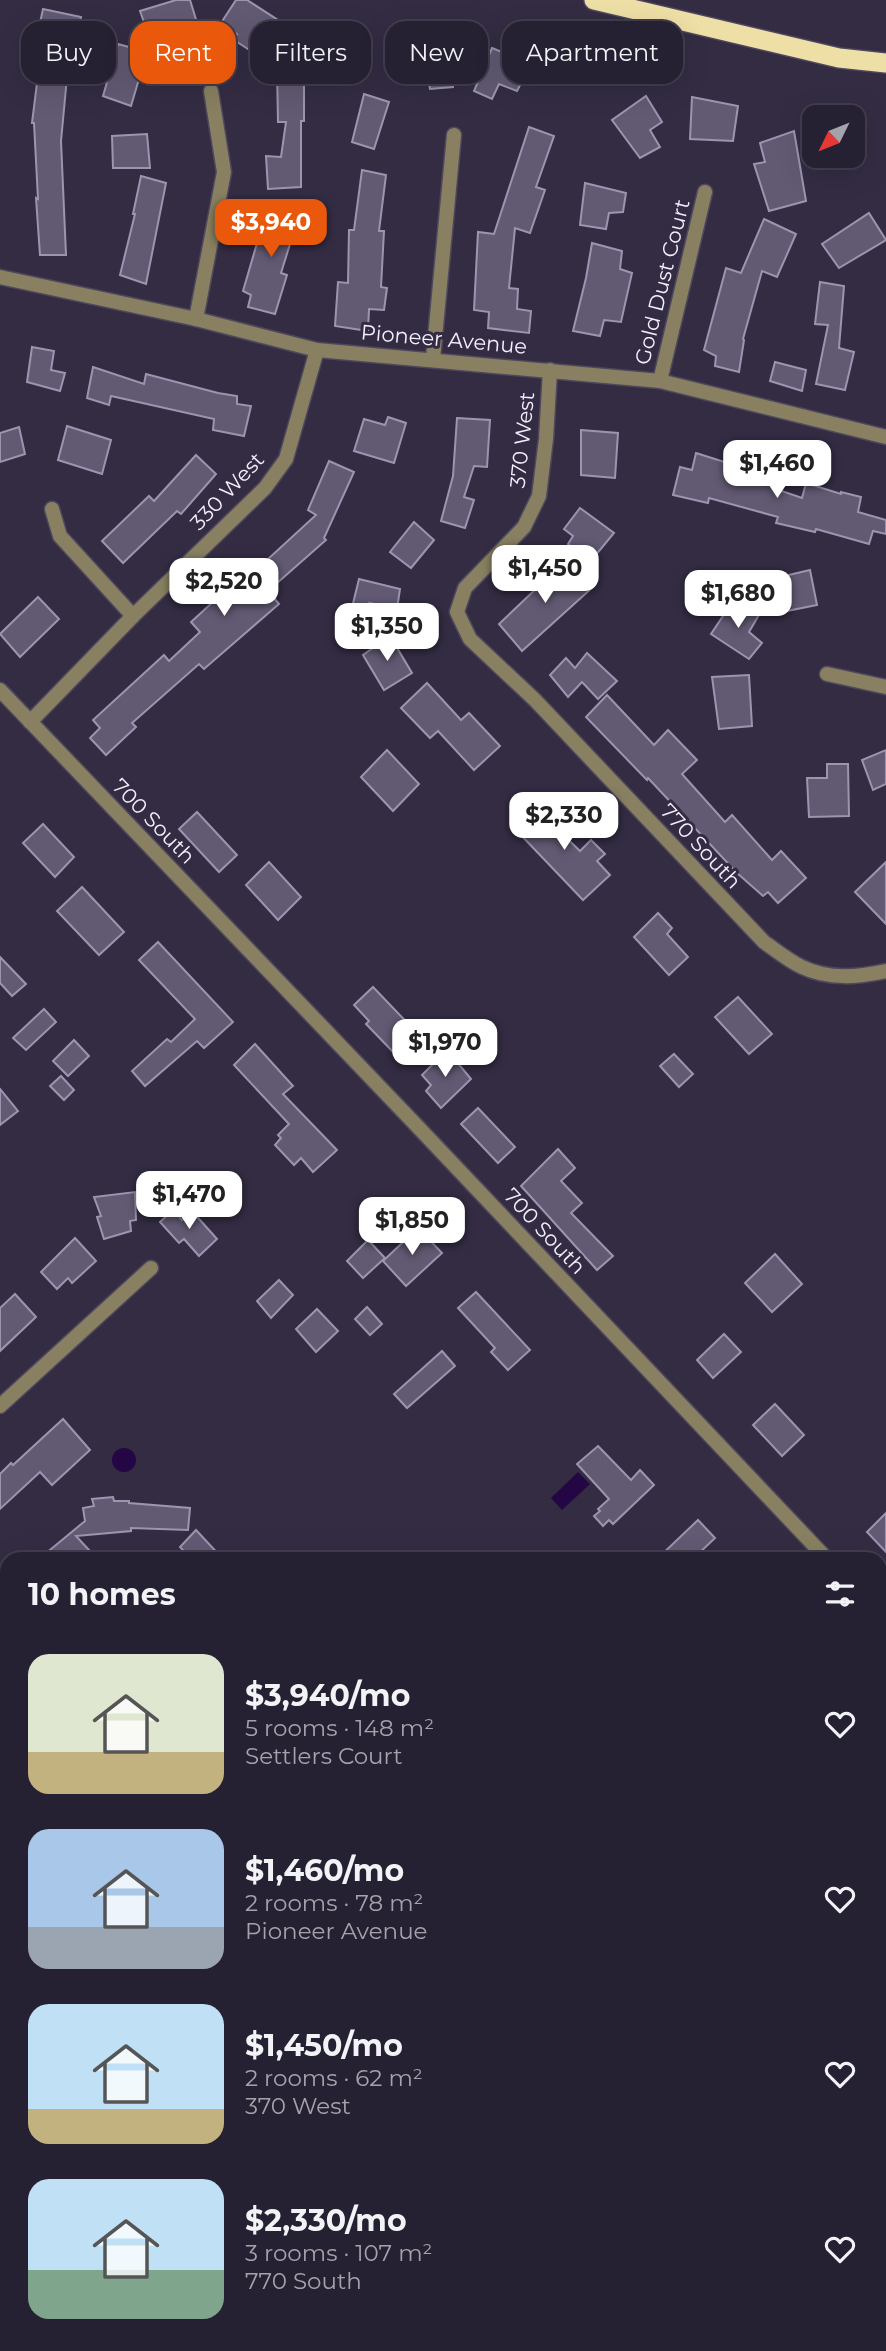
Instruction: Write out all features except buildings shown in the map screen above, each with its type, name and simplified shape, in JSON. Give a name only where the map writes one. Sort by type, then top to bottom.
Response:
[{"type":"highway","points":[[594,0],[839,58],[886,63]]},
{"type":"street","points":[[196,319],[224,172],[211,91]]},
{"type":"street","points":[[433,359],[454,135]]},
{"type":"street","name":"Gold Dust Court","points":[[660,381],[705,192]]},
{"type":"street","name":"Pioneer Avenue","points":[[0,277],[196,319],[317,350],[660,381],[886,437]]},
{"type":"street","name":"330 West","points":[[30,722],[133,616],[265,488],[286,459],[317,350]]},
{"type":"street","name":"370 West","points":[[457,612],[465,588],[524,527],[539,496],[550,370]]},
{"type":"street","points":[[52,509],[60,536],[133,616]]},
{"type":"street","name":"770 South","points":[[457,612],[470,639],[535,700],[764,943],[804,968],[834,975],[855,977],[886,971]]},
{"type":"street","points":[[827,674],[886,687]]},
{"type":"street","name":"700 South","points":[[0,691],[418,1126],[820,1552]]},
{"type":"street","points":[[0,1406],[151,1268]]},
{"type":"shaded area","points":[[124,1448],[133,1451],[136,1460],[133,1469],[124,1472],[115,1469],[112,1460],[115,1451]]},
{"type":"shaded area","points":[[578,1472],[590,1484],[562,1510],[551,1498]]}]
